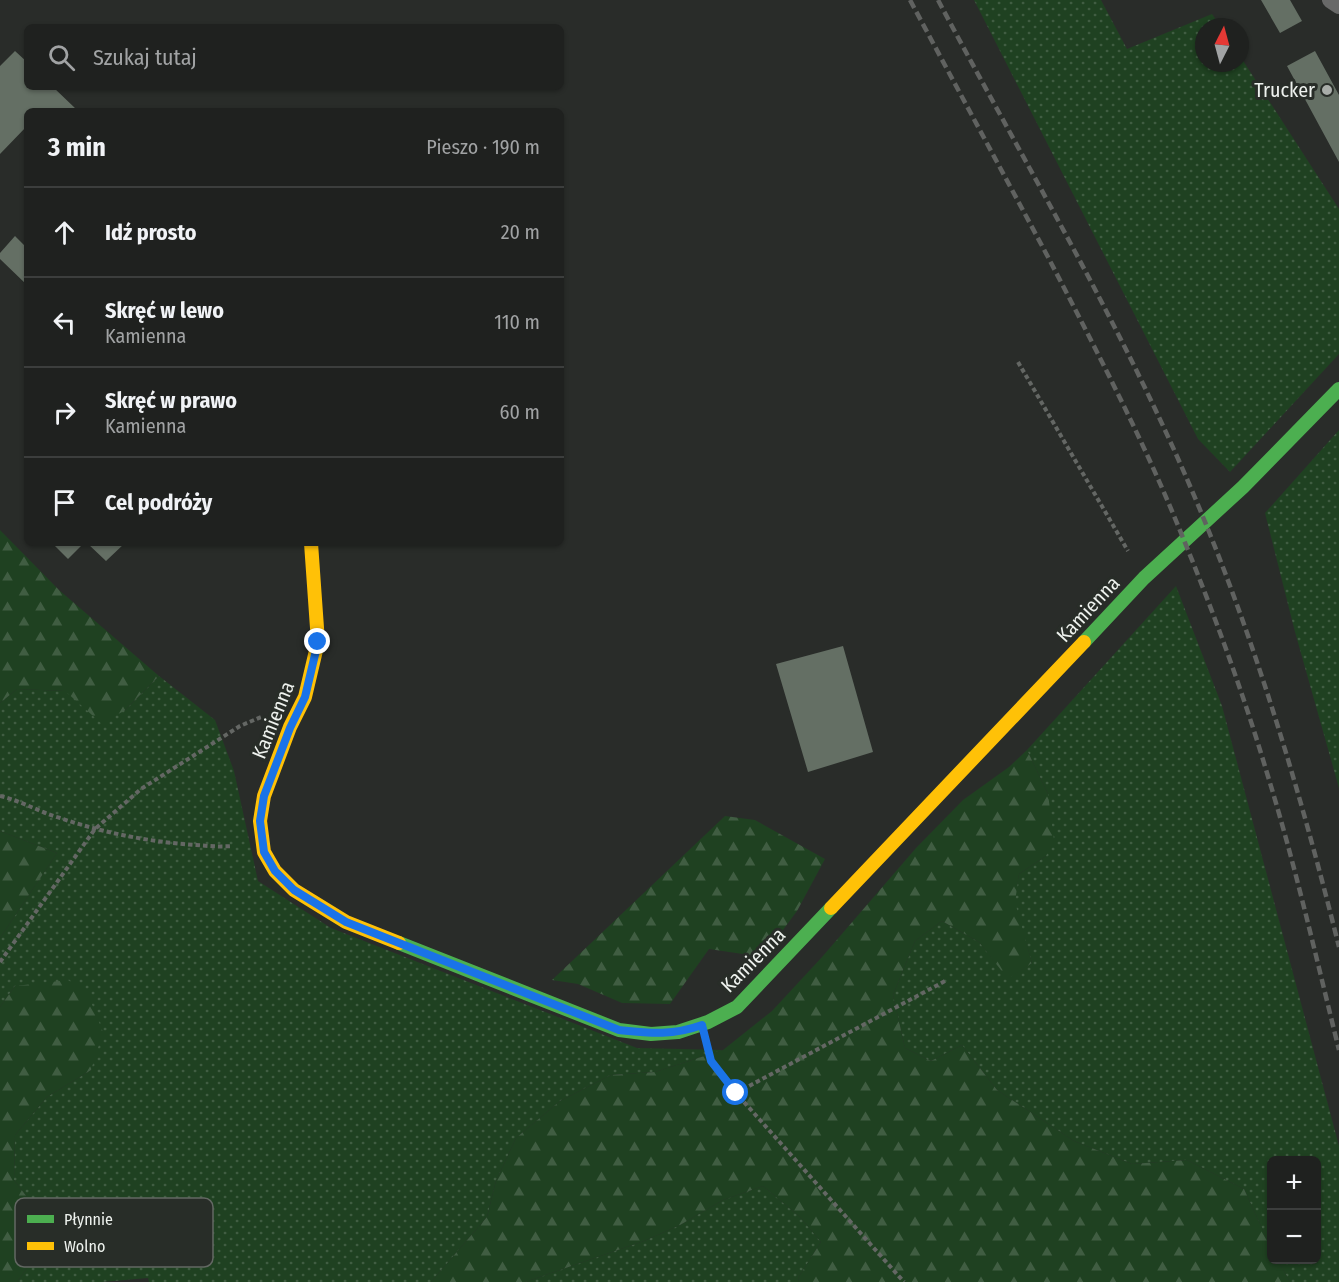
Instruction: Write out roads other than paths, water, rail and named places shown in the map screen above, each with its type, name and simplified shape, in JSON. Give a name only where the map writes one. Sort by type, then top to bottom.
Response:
[{"type":"street","name":"Kamienna","points":[[311,546],[318,642],[305,697],[290,728],[264,796],[260,821],[264,852],[275,871],[294,890],[346,922],[619,1030],[656,1034],[688,1030],[737,1007],[1144,578],[1243,487],[1339,389]]},
{"type":"lane","points":[[1330,0],[1339,6]]},
{"type":"railway","points":[[910,0],[1095,349],[1141,441],[1183,537],[1257,739],[1296,876],[1339,1050]]},
{"type":"railway","points":[[938,0],[1116,329],[1197,502],[1245,626],[1266,690],[1305,818],[1339,947]]},
{"type":"place","name":"Trucker","points":[[1327,90]]}]
